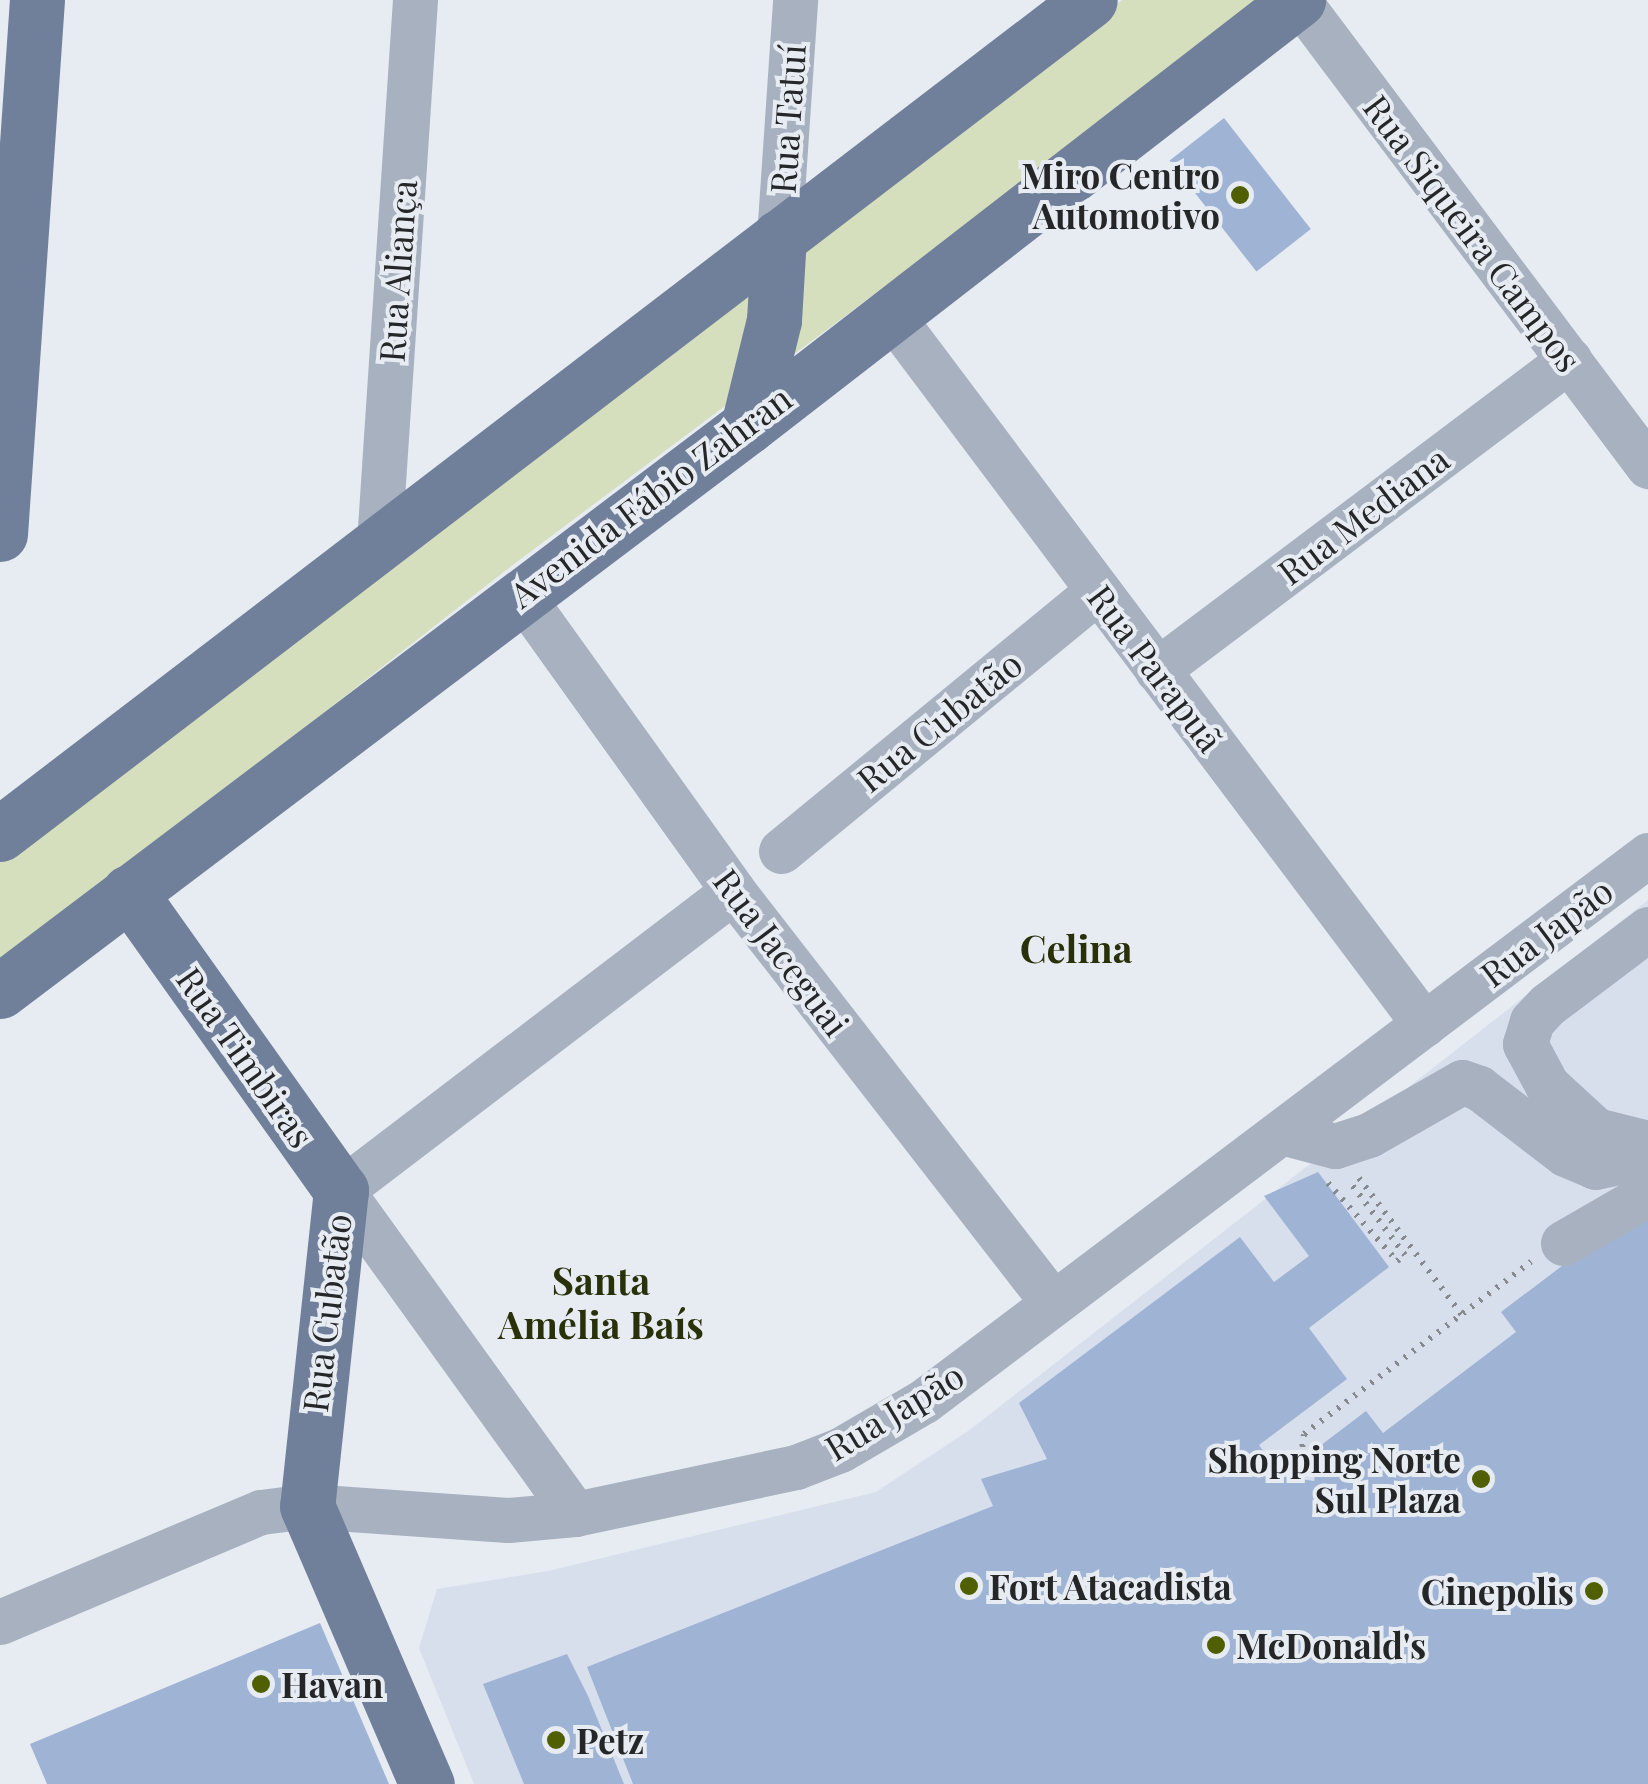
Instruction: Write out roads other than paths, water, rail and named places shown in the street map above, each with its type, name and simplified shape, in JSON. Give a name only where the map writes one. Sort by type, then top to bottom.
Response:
[{"type":"main road","points":[[0,534],[4,411],[37,0]]},
{"type":"main road","points":[[0,834],[1090,0]]},
{"type":"main road","name":"Avenida Fábio Zahran","points":[[0,990],[520,593],[748,426],[889,312],[1298,0]]},
{"type":"main road","points":[[748,426],[774,320],[779,237]]},
{"type":"main road","name":"Rua Timbiras","points":[[129,892],[341,1190]]},
{"type":"main road","name":"Rua Cubatão","points":[[341,1190],[307,1506],[427,1784]]},
{"type":"street","name":"Rua Aliança","points":[[379,542],[415,0]]},
{"type":"street","name":"Rua Tatuí","points":[[779,237],[795,0]]},
{"type":"street","name":"Rua Siqueira Campos","points":[[1298,0],[1648,466]]},
{"type":"street","name":"Rua Parapuã","points":[[889,312],[1424,1024]]},
{"type":"street","name":"Rua Mediana","points":[[1158,670],[1568,360]]},
{"type":"street","name":"Rua Cubatão","points":[[781,851],[1098,591]]},
{"type":"street","name":"Rua Jaceguai","points":[[520,593],[734,891],[1053,1304]]},
{"type":"street","name":"Rua Japão","points":[[0,1622],[261,1512],[307,1506],[508,1520],[575,1514],[796,1466],[840,1450],[924,1400],[1285,1133],[1648,855]]},
{"type":"street","name":"Rua Cubatão","points":[[341,1190],[734,891]]},
{"type":"street","points":[[1596,1148],[1547,1085],[1525,1044],[1532,1021],[1547,1005],[1648,929]]},
{"type":"street","points":[[1285,1133],[1336,1146],[1368,1135],[1462,1082],[1596,1148],[1648,1156]]},
{"type":"street","points":[[1596,1148],[1648,1143]]},
{"type":"street","points":[[1596,1148],[1565,1242],[1648,1194]]},
{"type":"street","name":"Rua Timbiras","points":[[341,1190],[575,1514]]},
{"type":"place","name":"Miro Centro Automotivo","points":[[1240,195]]},
{"type":"place","name":"Shopping Norte Sul Plaza","points":[[1481,1479]]},
{"type":"place","name":"Fort Atacadista","points":[[969,1586]]},
{"type":"place","name":"Cinepolis","points":[[1594,1591]]},
{"type":"place","name":"McDonald's","points":[[1216,1645]]},
{"type":"place","name":"Havan","points":[[261,1684]]},
{"type":"place","name":"Petz","points":[[556,1740]]},
{"type":"district","name":"Celina","points":[[1076,948]]},
{"type":"district","name":"Santa Amélia Baís","points":[[601,1302]]}]
